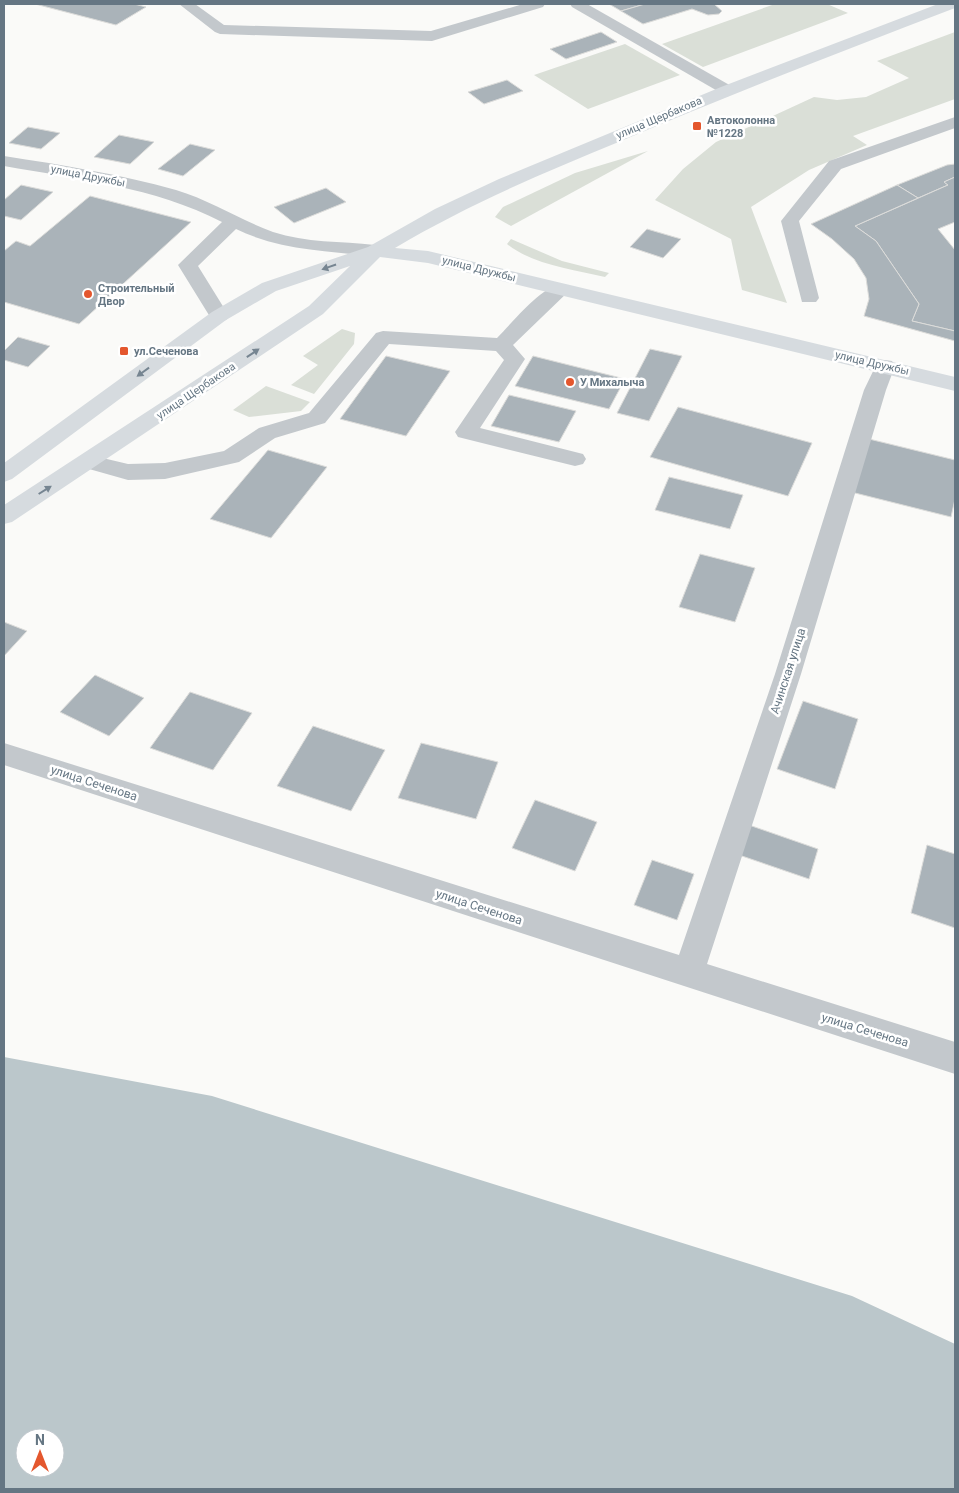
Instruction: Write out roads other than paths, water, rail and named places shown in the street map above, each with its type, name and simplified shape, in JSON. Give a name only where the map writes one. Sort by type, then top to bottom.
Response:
[{"type":"main road","name":"улица Щербакова","points":[[4,474],[219,316],[269,287],[375,251],[441,214],[505,183],[727,90],[951,4]]},
{"type":"main road","name":"улица Щербакова","points":[[4,516],[90,462],[316,310],[375,251]]},
{"type":"main road","name":"улица Дружбы","points":[[375,251],[428,257],[955,384]]},
{"type":"street","points":[[186,4],[220,29],[432,36],[538,4]]},
{"type":"street","points":[[578,4],[727,90]]},
{"type":"street","points":[[809,298],[790,221],[835,166],[955,122]]},
{"type":"street","name":"улица Дружбы","points":[[4,160],[133,185],[194,202],[233,222],[277,239],[299,244],[375,251]]},
{"type":"street","points":[[219,316],[188,265],[233,222]]},
{"type":"street","points":[[502,345],[535,311],[560,290]]},
{"type":"street","points":[[90,462],[128,472],[165,471],[231,457],[267,433],[317,418],[383,337],[502,345],[515,359],[466,432],[575,459]]},
{"type":"street","name":"Ачинская улица","points":[[688,974],[788,674],[869,407],[884,366]]},
{"type":"street","name":"улица Сеченова","points":[[4,754],[955,1058]]},
{"type":"place","name":"Автоколонна №1228","points":[[697,126]]},
{"type":"place","name":"Строительный Двор","points":[[88,294]]},
{"type":"place","name":"ул.Сеченова","points":[[124,351]]},
{"type":"place","name":"У Михалыча","points":[[570,382]]}]
